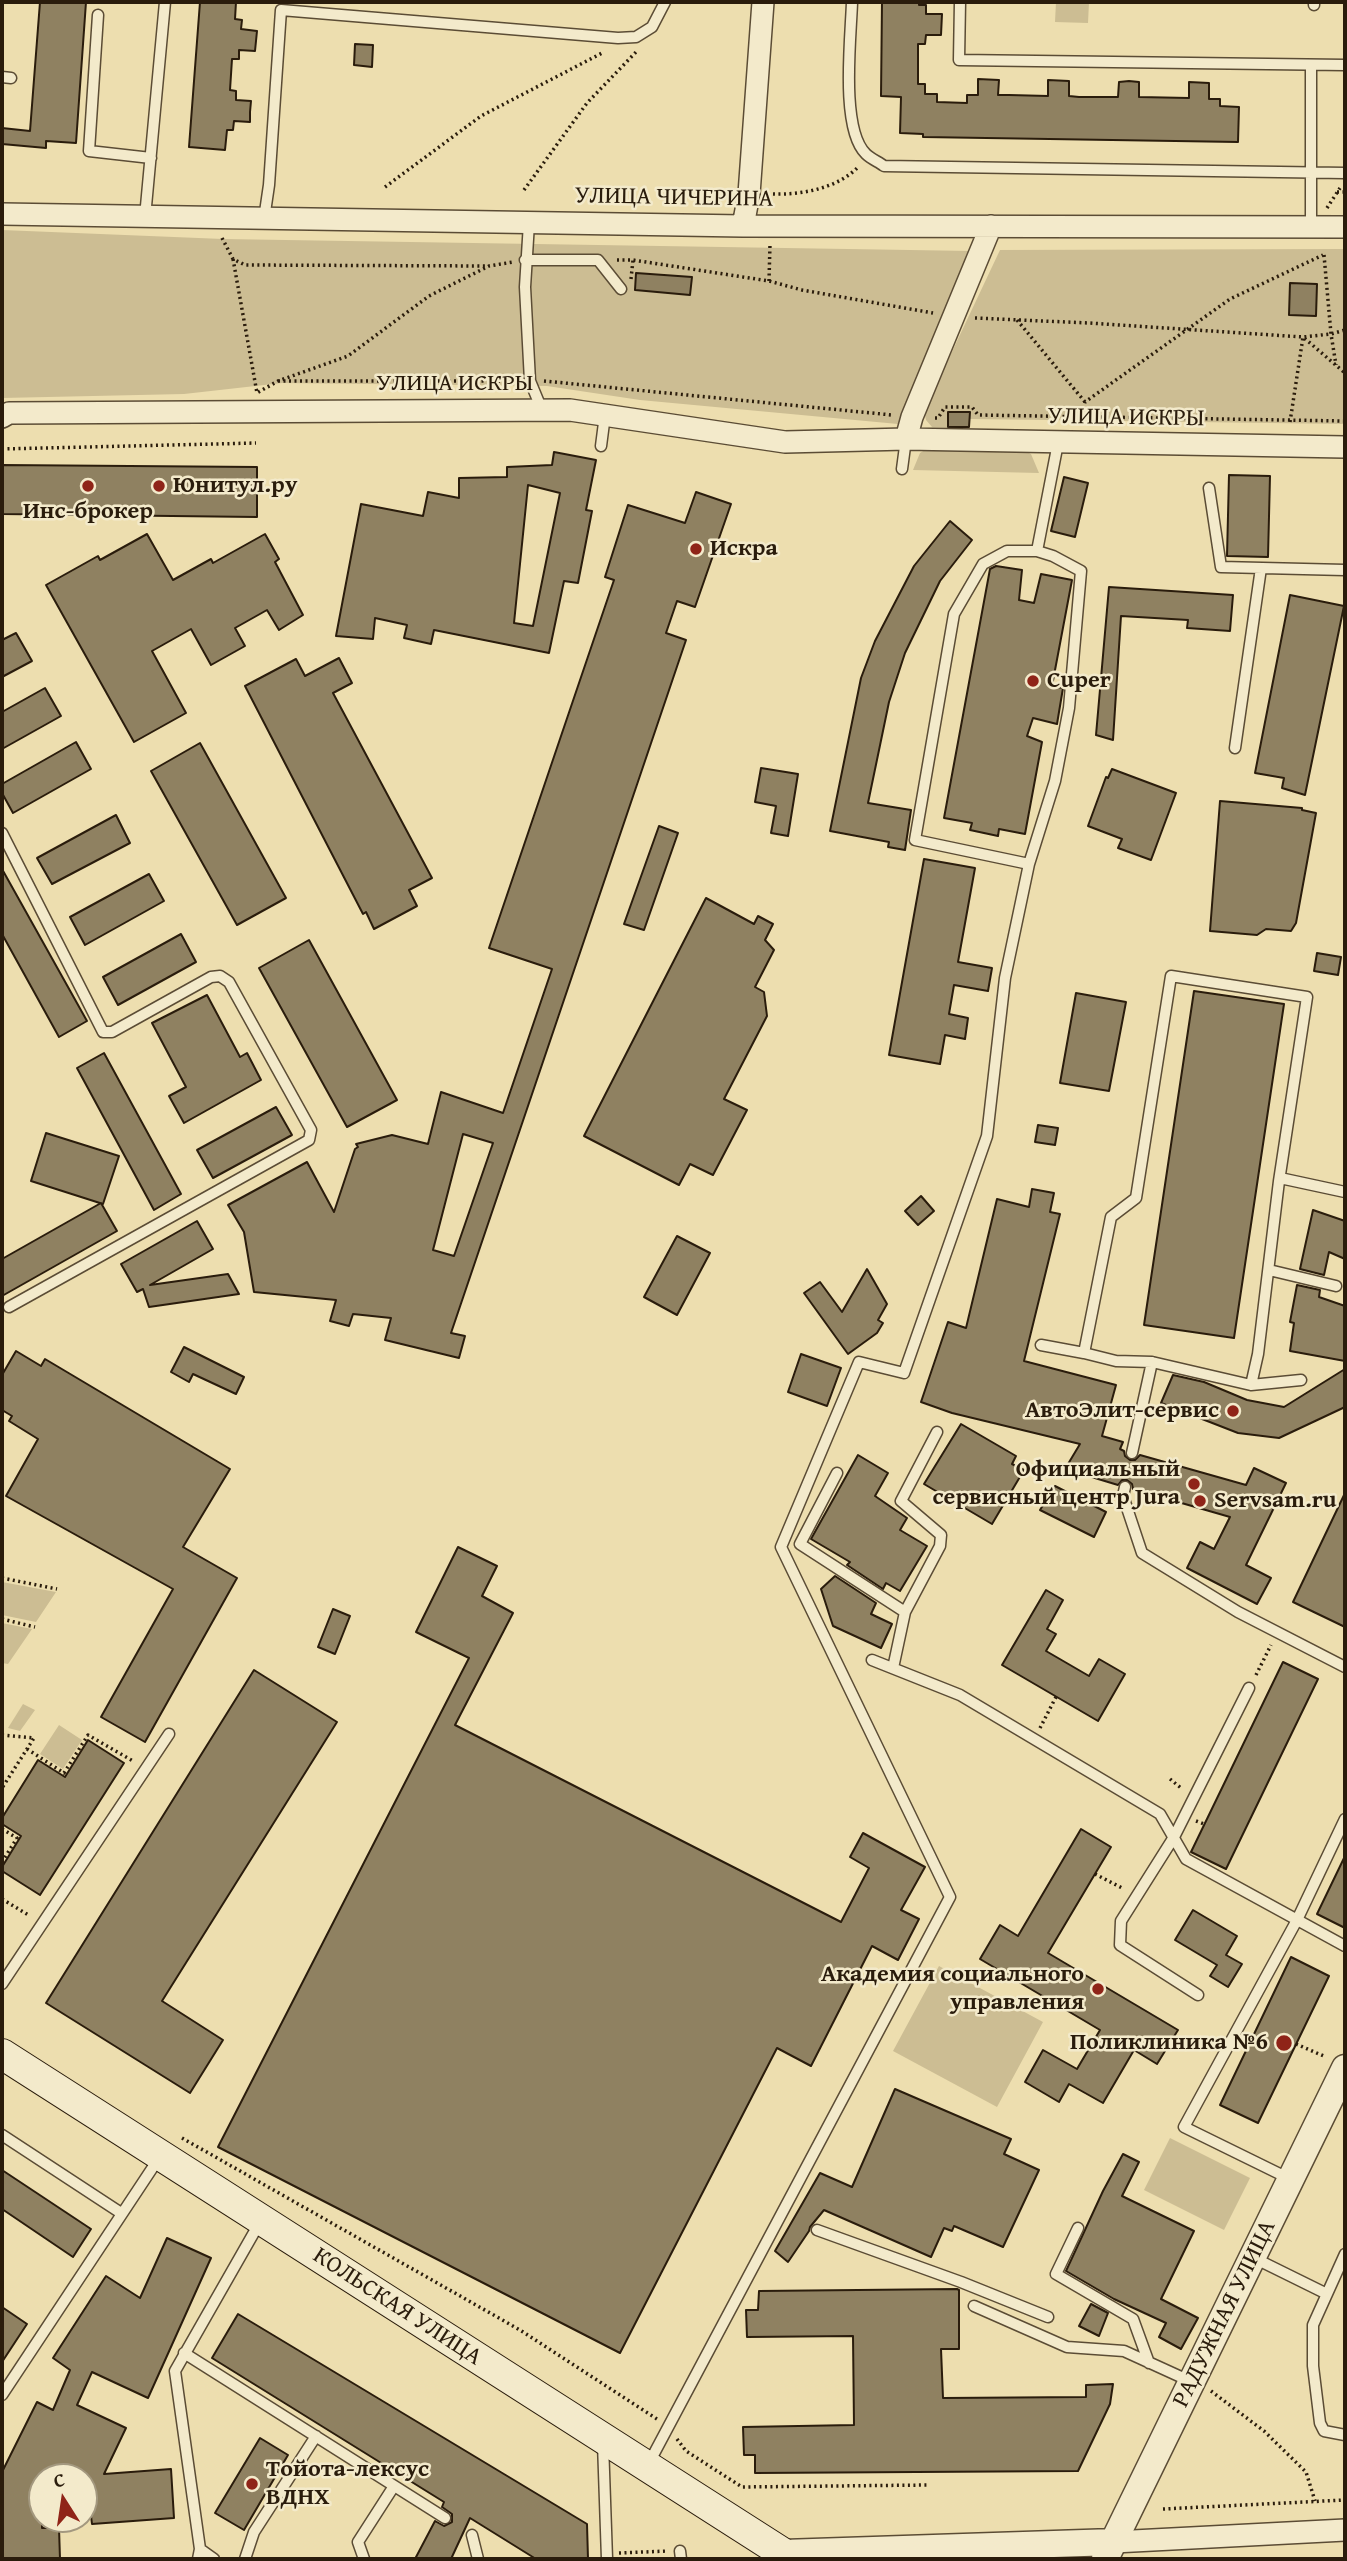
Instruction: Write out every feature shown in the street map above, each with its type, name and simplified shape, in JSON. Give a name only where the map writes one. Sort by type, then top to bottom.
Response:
[{"type":"main road","name":"КОЛЬСКАЯ УЛИЦА","points":[[2,2054],[171,2146],[261,2220],[788,2556]]},
{"type":"street","points":[[743,226],[749,194],[763,2]]},
{"type":"street","name":"УЛИЦА ЧИЧЕРИНА","points":[[2,214],[743,226],[991,226],[1317,220],[1345,227]]},
{"type":"street","points":[[906,439],[912,416],[991,226]]},
{"type":"street","name":"УЛИЦА ИСКРЫ","points":[[2,417],[9,413],[570,410],[785,442],[906,439],[1345,447]]},
{"type":"street","name":"РАДУЖНАЯ УЛИЦА","points":[[1109,2551],[1199,2385],[1252,2257],[1290,2179],[1337,2102],[1336,2062]]},
{"type":"street","points":[[788,2556],[1109,2551],[1345,2530]]},
{"type":"lane","points":[[145,217],[165,2]]},
{"type":"lane","points":[[264,219],[269,185],[281,10],[618,38],[636,37],[652,27],[665,2]]},
{"type":"lane","points":[[852,2],[849,96],[853,128],[864,152],[884,166],[1345,173]]},
{"type":"lane","points":[[960,2],[959,60],[1345,65]]},
{"type":"lane","points":[[98,15],[89,151],[151,158]]},
{"type":"lane","points":[[1311,65],[1310,172],[1317,220]]},
{"type":"lane","points":[[529,223],[525,260],[530,381],[542,410]]},
{"type":"lane","points":[[525,260],[598,260],[621,289]]},
{"type":"lane","points":[[601,446],[605,415]]},
{"type":"lane","points":[[902,469],[906,439]]},
{"type":"lane","points":[[1037,551],[1066,443]]},
{"type":"lane","points":[[1209,488],[1221,567],[1345,570]]},
{"type":"lane","points":[[647,2467],[950,1897],[781,1547],[859,1362],[904,1373],[987,1136],[1005,978],[1029,864],[1055,781],[1069,708],[1081,571],[1037,551],[1007,551],[983,564],[954,614],[915,840],[1029,864]]},
{"type":"lane","points":[[1235,748],[1261,568]]},
{"type":"lane","points":[[2,833],[103,1032],[112,1032],[211,977],[220,976],[229,982],[311,1130],[309,1140],[9,1307]]},
{"type":"lane","points":[[1084,1353],[1111,1216],[1136,1198],[1171,976],[1307,997],[1280,1178],[1258,1354],[1251,1385]]},
{"type":"lane","points":[[1280,1178],[1345,1192]]},
{"type":"lane","points":[[1269,1270],[1336,1286]]},
{"type":"lane","points":[[1041,1345],[1116,1361],[1152,1362],[1251,1385],[1301,1380]]},
{"type":"lane","points":[[1132,1453],[1152,1362]]},
{"type":"lane","points":[[894,1668],[905,1612],[940,1546],[941,1535],[901,1502],[937,1432]]},
{"type":"lane","points":[[837,1473],[800,1545],[905,1612]]},
{"type":"lane","points":[[1125,1487],[1122,1496],[1142,1553],[1238,1612],[1345,1667]]},
{"type":"lane","points":[[872,1660],[960,1695],[1160,1814],[1186,1859],[1345,1947]]},
{"type":"lane","points":[[1198,1995],[1120,1945],[1121,1921],[1174,1838],[1249,1688]]},
{"type":"lane","points":[[2,1984],[169,1734]]},
{"type":"lane","points":[[1290,2179],[1184,2127],[1297,1920],[1345,1819]]},
{"type":"lane","points":[[2,2135],[121,2213]]},
{"type":"lane","points":[[2,2395],[121,2213],[171,2146]]},
{"type":"lane","points":[[215,2559],[199,2554],[175,2371],[261,2220]]},
{"type":"lane","points":[[1078,2228],[1056,2274],[1133,2319],[1149,2363]]},
{"type":"lane","points":[[817,2230],[1048,2317]]},
{"type":"lane","points":[[1345,2254],[1313,2325],[1312,2345],[1320,2423],[1324,2431],[1345,2435]]},
{"type":"lane","points":[[1252,2257],[1327,2294]]},
{"type":"lane","points":[[974,2306],[1067,2347],[1124,2351],[1199,2385]]},
{"type":"lane","points":[[184,2353],[445,2518]]},
{"type":"lane","points":[[245,2559],[254,2532],[316,2436]]},
{"type":"lane","points":[[603,2438],[607,2556]]},
{"type":"lane","points":[[364,2559],[358,2542],[394,2486]]},
{"type":"lane","points":[[472,2535],[478,2559]]},
{"type":"path","points":[[524,190],[587,103],[642,46],[652,27]]},
{"type":"path","points":[[385,187],[481,116],[604,52],[618,38]]},
{"type":"path","points":[[774,194],[799,195],[849,177],[869,156]]},
{"type":"path","points":[[1317,220],[1345,180]]},
{"type":"path","points":[[1337,192],[1345,192]]},
{"type":"path","points":[[218,234],[233,260],[257,393],[278,381],[348,356],[429,296],[489,266]]},
{"type":"path","points":[[769,281],[770,244]]},
{"type":"path","points":[[1324,246],[1336,365]]},
{"type":"path","points":[[1066,443],[1080,418],[1085,402],[1230,299],[1324,254]]},
{"type":"path","points":[[233,260],[245,265],[489,266],[525,260]]},
{"type":"path","points":[[598,260],[633,260],[769,281],[802,290],[933,313]]},
{"type":"path","points":[[966,318],[1303,337],[1345,330]]},
{"type":"path","points":[[1017,320],[1085,402]]},
{"type":"path","points":[[1303,337],[1345,373]]},
{"type":"path","points":[[1286,447],[1303,337]]},
{"type":"path","points":[[278,381],[530,381],[938,418],[945,407],[972,407],[978,415],[1345,421]]},
{"type":"path","points":[[2,449],[256,443]]},
{"type":"path","points":[[2,1578],[57,1589]]},
{"type":"path","points":[[2,1619],[35,1626]]},
{"type":"path","points":[[1249,1688],[1278,1633]]},
{"type":"path","points":[[1034,1739],[1057,1695]]},
{"type":"path","points":[[2,1735],[34,1738],[2,1788]]},
{"type":"path","points":[[27,1749],[64,1773],[88,1735],[134,1762]]},
{"type":"path","points":[[2,1829],[17,1838],[2,1862]]},
{"type":"path","points":[[1095,1874],[1137,1895]]},
{"type":"path","points":[[2,1899],[43,1924]]},
{"type":"path","points":[[1296,2044],[1336,2062]]},
{"type":"path","points":[[171,2146],[520,2330],[669,2426],[686,2451],[742,2487],[927,2485]]},
{"type":"path","points":[[1199,2385],[1264,2431],[1306,2472],[1315,2501]]},
{"type":"path","points":[[1163,2509],[1345,2500]]},
{"type":"path","points":[[607,2556],[680,2555]]},
{"type":"shaded area","points":[[1056,2],[1089,2],[1088,23],[1055,22]]},
{"type":"shaded area","points":[[2,230],[223,239],[972,251],[898,424],[640,400],[547,386],[282,383],[184,394],[2,398]]},
{"type":"shaded area","points":[[1345,249],[1345,424],[970,419],[969,412],[949,412],[948,428],[932,427],[926,420],[924,411],[1000,250]]},
{"type":"shaded area","points":[[1018,447],[1031,454],[1039,473],[913,470],[920,453],[928,448]]},
{"type":"shaded area","points":[[2,1582],[56,1592],[36,1622],[2,1615]]},
{"type":"shaded area","points":[[2,1623],[32,1629],[8,1664],[2,1663]]},
{"type":"shaded area","points":[[23,1704],[35,1710],[20,1731],[8,1728]]},
{"type":"shaded area","points":[[59,1725],[82,1740],[63,1769],[40,1754]]},
{"type":"shaded area","points":[[939,1966],[1043,2022],[997,2107],[893,2051]]},
{"type":"shaded area","points":[[1170,2138],[1250,2178],[1224,2230],[1144,2190]]},
{"type":"building","points":[[40,2],[86,2],[76,143],[46,141],[46,148],[2,144],[2,128],[30,131]]},
{"type":"building","points":[[200,2],[236,2],[235,19],[242,20],[241,29],[257,31],[255,51],[239,50],[239,59],[232,59],[230,90],[236,91],[236,100],[251,101],[250,122],[234,121],[233,130],[227,130],[225,150],[189,147]]},
{"type":"building","points":[[882,2],[919,2],[919,5],[926,5],[926,14],[942,14],[941,35],[926,35],[925,44],[918,44],[918,84],[925,84],[925,94],[937,94],[937,102],[967,103],[967,95],[978,95],[978,79],[999,80],[998,95],[1048,96],[1048,80],[1069,81],[1069,96],[1079,97],[1118,97],[1119,82],[1129,81],[1139,82],[1139,97],[1189,98],[1189,82],[1209,83],[1209,99],[1220,99],[1220,106],[1239,107],[1238,142],[923,137],[923,134],[900,133],[901,97],[881,96]]},
{"type":"building","points":[[355,44],[373,45],[372,67],[354,65]]},
{"type":"building","points":[[636,273],[692,277],[690,295],[635,290]]},
{"type":"building","points":[[1290,283],[1317,284],[1316,316],[1289,315]]},
{"type":"building","points":[[948,412],[970,412],[969,427],[948,427]]},
{"type":"building","points":[[554,452],[596,460],[586,510],[592,511],[578,583],[564,581],[549,653],[434,630],[431,644],[404,638],[407,625],[375,618],[373,639],[336,636],[361,504],[423,516],[428,492],[459,498],[459,478],[507,477],[507,467],[552,465]],"holes":[[[528,485],[560,493],[533,626],[514,623]]]},
{"type":"building","points":[[2,465],[257,467],[257,517],[2,514]]},
{"type":"building","points":[[1229,475],[1270,476],[1268,557],[1227,556]]},
{"type":"building","points":[[1064,477],[1088,483],[1075,537],[1051,531]]},
{"type":"building","points":[[696,492],[731,504],[695,607],[677,601],[666,633],[686,640],[451,1333],[465,1336],[459,1358],[385,1340],[391,1318],[353,1314],[349,1326],[330,1321],[336,1300],[254,1292],[244,1232],[228,1205],[307,1162],[334,1212],[355,1149],[358,1147],[356,1144],[392,1135],[428,1144],[441,1092],[503,1113],[552,969],[489,948],[614,580],[605,577],[628,505],[685,523]],"holes":[[[463,1134],[493,1143],[454,1256],[433,1250]]]},
{"type":"building","points":[[950,521],[972,540],[940,581],[905,653],[889,702],[868,803],[911,810],[905,850],[888,847],[889,842],[830,831],[861,678],[875,641],[914,566]]},
{"type":"building","points":[[147,534],[173,580],[211,559],[213,563],[265,534],[279,559],[275,562],[303,615],[279,630],[267,610],[235,628],[245,646],[211,665],[191,629],[152,651],[186,713],[134,742],[46,585],[98,556],[100,560]]},
{"type":"building","points":[[996,566],[1022,570],[1019,600],[1034,603],[1041,574],[1072,580],[1052,686],[1063,688],[1057,724],[1033,718],[1027,736],[1042,742],[1025,834],[999,829],[998,836],[970,830],[972,823],[944,818],[990,569]]},
{"type":"building","points":[[1109,587],[1233,595],[1230,631],[1187,628],[1188,620],[1121,616],[1113,740],[1096,735]]},
{"type":"building","points":[[1290,595],[1344,606],[1305,795],[1282,788],[1284,778],[1255,773]]},
{"type":"building","points":[[16,633],[32,661],[2,677],[2,640]]},
{"type":"building","points":[[339,658],[352,683],[333,693],[432,878],[409,890],[417,906],[374,929],[366,912],[363,914],[245,686],[296,659],[305,676]]},
{"type":"building","points":[[45,688],[61,716],[2,749],[2,712]]},
{"type":"building","points":[[76,742],[91,769],[13,813],[2,793],[2,784]]},
{"type":"building","points":[[200,743],[286,898],[237,925],[151,771]]},
{"type":"building","points":[[761,768],[798,774],[788,836],[771,833],[776,806],[755,802]]},
{"type":"building","points":[[1112,769],[1176,793],[1151,860],[1118,848],[1122,839],[1088,826],[1106,777],[1108,778]]},
{"type":"building","points":[[1220,801],[1302,808],[1316,813],[1296,923],[1291,931],[1266,929],[1257,935],[1210,931]]},
{"type":"building","points":[[116,815],[130,843],[52,884],[37,858]]},
{"type":"building","points":[[659,826],[678,833],[644,930],[624,924]]},
{"type":"building","points":[[924,859],[975,868],[958,962],[992,968],[988,991],[954,985],[949,1014],[968,1018],[965,1039],[945,1035],[940,1064],[889,1055]]},
{"type":"building","points":[[2,869],[87,1021],[59,1037],[2,934]]},
{"type":"building","points":[[149,874],[164,901],[85,945],[70,917]]},
{"type":"building","points":[[706,898],[754,924],[758,916],[773,924],[765,940],[774,950],[755,987],[764,992],[767,1016],[724,1099],[747,1110],[713,1175],[690,1164],[679,1185],[584,1136]]},
{"type":"building","points":[[181,934],[196,962],[118,1005],[103,977]]},
{"type":"building","points":[[309,940],[397,1100],[347,1127],[259,968]]},
{"type":"building","points":[[1317,953],[1341,957],[1338,975],[1314,971]]},
{"type":"building","points":[[1194,991],[1284,1004],[1234,1338],[1144,1325]]},
{"type":"building","points":[[1076,993],[1126,1002],[1109,1091],[1060,1083]]},
{"type":"building","points":[[207,995],[240,1057],[247,1053],[261,1080],[184,1123],[169,1096],[186,1087],[152,1023]]},
{"type":"building","points":[[104,1053],[181,1194],[154,1210],[77,1068]]},
{"type":"building","points":[[276,1107],[292,1135],[213,1178],[197,1150]]},
{"type":"building","points":[[1038,1125],[1058,1128],[1055,1145],[1035,1142]]},
{"type":"building","points":[[46,1133],[119,1156],[103,1204],[31,1181]]},
{"type":"building","points":[[1032,1189],[1054,1193],[1050,1212],[1060,1214],[1024,1361],[1116,1385],[1102,1436],[1123,1442],[1120,1449],[1130,1460],[1135,1460],[1140,1455],[1246,1485],[1254,1468],[1286,1483],[1246,1565],[1271,1578],[1257,1604],[1187,1568],[1200,1542],[1214,1549],[1230,1517],[1133,1489],[1127,1480],[1122,1480],[1118,1485],[1065,1469],[1080,1444],[952,1413],[921,1402],[948,1322],[966,1328],[997,1199],[1029,1207]]},
{"type":"building","points":[[921,1196],[934,1211],[918,1225],[905,1211]]},
{"type":"building","points":[[101,1203],[117,1231],[2,1296],[2,1259]]},
{"type":"building","points":[[1313,1210],[1345,1221],[1345,1259],[1329,1252],[1324,1275],[1300,1269]]},
{"type":"building","points":[[197,1221],[213,1249],[150,1285],[228,1274],[239,1294],[149,1307],[143,1289],[137,1292],[121,1264]]},
{"type":"building","points":[[677,1236],[710,1253],[677,1315],[644,1297]]},
{"type":"building","points":[[867,1269],[887,1304],[878,1320],[883,1323],[877,1333],[848,1354],[804,1293],[820,1282],[842,1312]]},
{"type":"building","points":[[1297,1285],[1320,1290],[1319,1297],[1345,1306],[1345,1361],[1290,1351],[1294,1323],[1290,1322]]},
{"type":"building","points":[[184,1347],[244,1377],[236,1394],[193,1374],[189,1382],[171,1372]]},
{"type":"building","points":[[16,1351],[41,1366],[45,1359],[230,1469],[183,1547],[237,1578],[145,1742],[101,1717],[173,1589],[6,1496],[38,1439],[9,1421],[12,1416],[2,1410],[2,1375]]},
{"type":"building","points":[[801,1354],[841,1368],[827,1406],[788,1392]]},
{"type":"building","points":[[1345,1369],[1345,1407],[1279,1438],[1238,1433],[1161,1403],[1173,1375],[1204,1382],[1247,1400],[1284,1407]]},
{"type":"building","points":[[961,1424],[1016,1456],[1012,1464],[1024,1470],[992,1524],[924,1484]]},
{"type":"building","points":[[858,1455],[888,1473],[875,1496],[907,1518],[900,1530],[927,1546],[900,1591],[886,1583],[883,1589],[847,1565],[850,1562],[811,1539]]},
{"type":"building","points":[[1055,1486],[1106,1512],[1094,1537],[1040,1510]]},
{"type":"building","points":[[1345,1493],[1345,1627],[1293,1602]]},
{"type":"building","points":[[458,1547],[497,1566],[482,1596],[513,1613],[455,1725],[841,1922],[869,1868],[850,1857],[863,1833],[925,1867],[901,1910],[919,1919],[898,1960],[872,1946],[811,2066],[777,2048],[620,2353],[218,2147],[469,1658],[416,1632]]},
{"type":"building","points":[[835,1576],[876,1603],[871,1614],[892,1624],[881,1648],[833,1626],[821,1589]]},
{"type":"building","points":[[1046,1590],[1063,1600],[1047,1629],[1056,1634],[1046,1651],[1089,1676],[1099,1659],[1125,1674],[1098,1721],[1002,1665]]},
{"type":"building","points":[[333,1609],[350,1616],[335,1654],[318,1647]]},
{"type":"building","points":[[1283,1662],[1318,1679],[1226,1869],[1191,1852]]},
{"type":"building","points":[[254,1670],[337,1722],[162,2001],[223,2040],[190,2093],[46,2003]]},
{"type":"building","points":[[88,1740],[124,1763],[40,1895],[2,1871],[21,1836],[2,1824],[2,1818],[38,1760],[65,1777]]},
{"type":"building","points":[[1081,1829],[1111,1847],[1048,1953],[1178,2030],[1157,2064],[1134,2050],[1103,2103],[1069,2084],[1059,2102],[1025,2082],[1043,2050],[1077,2069],[1100,2030],[980,1959],[1000,1925],[1018,1936]]},
{"type":"building","points":[[1345,1856],[1345,1928],[1317,1914]]},
{"type":"building","points":[[1193,1910],[1237,1936],[1226,1955],[1242,1964],[1228,1987],[1210,1976],[1217,1965],[1175,1940]]},
{"type":"building","points":[[1291,1957],[1329,1976],[1258,2123],[1220,2105]]},
{"type":"building","points":[[895,2089],[1011,2139],[1004,2154],[1039,2170],[1003,2247],[954,2226],[952,2231],[944,2228],[931,2257],[824,2210],[788,2262],[775,2251],[820,2173],[852,2187]]},
{"type":"building","points":[[1123,2154],[1139,2162],[1122,2196],[1194,2231],[1161,2299],[1198,2318],[1181,2349],[1159,2337],[1166,2323],[1114,2299],[1066,2271]]},
{"type":"building","points":[[2,2170],[91,2229],[73,2257],[2,2209]]},
{"type":"building","points":[[167,2238],[211,2258],[148,2398],[92,2372],[77,2405],[126,2428],[104,2474],[171,2469],[174,2518],[98,2524],[98,2463],[28,2463],[28,2533],[59,2533],[60,2559],[2,2559],[2,2472],[37,2402],[53,2410],[70,2370],[53,2358],[106,2276],[140,2298]]},
{"type":"building","points":[[957,2289],[959,2349],[941,2349],[943,2398],[1086,2397],[1086,2385],[1113,2384],[1110,2404],[1078,2471],[755,2473],[755,2455],[744,2455],[743,2427],[854,2425],[853,2336],[747,2337],[746,2310],[758,2310],[759,2291]]},
{"type":"building","points":[[1091,2304],[1108,2313],[1099,2336],[1079,2326]]},
{"type":"building","points":[[2,2307],[27,2324],[2,2362]]},
{"type":"building","points":[[238,2314],[587,2524],[588,2559],[536,2559],[470,2518],[451,2559],[415,2559],[435,2521],[444,2526],[452,2522],[452,2514],[442,2507],[444,2502],[212,2358]]},
{"type":"building","name":"Тойота-лексус ВДНХ","points":[[260,2438],[288,2455],[244,2530],[215,2513]]},
{"type":"place","name":"Инс-брокер","points":[[88,486]]},
{"type":"place","name":"Юнитул.ру","points":[[159,486]]},
{"type":"place","name":"Искра","points":[[696,549]]},
{"type":"place","name":"Cuper","points":[[1033,681]]},
{"type":"place","name":"АвтоЭлит-сервис","points":[[1233,1411]]},
{"type":"place","name":"Официальный сервисный центр Jura","points":[[1194,1484]]},
{"type":"place","name":"Servsam.ru","points":[[1200,1501]]},
{"type":"place","name":"Академия социального управления","points":[[1098,1989]]},
{"type":"place","name":"Поликлиника №6","points":[[1284,2043]]},
{"type":"place","name":"Тойота-лексус ВДНХ","points":[[252,2484]]}]
